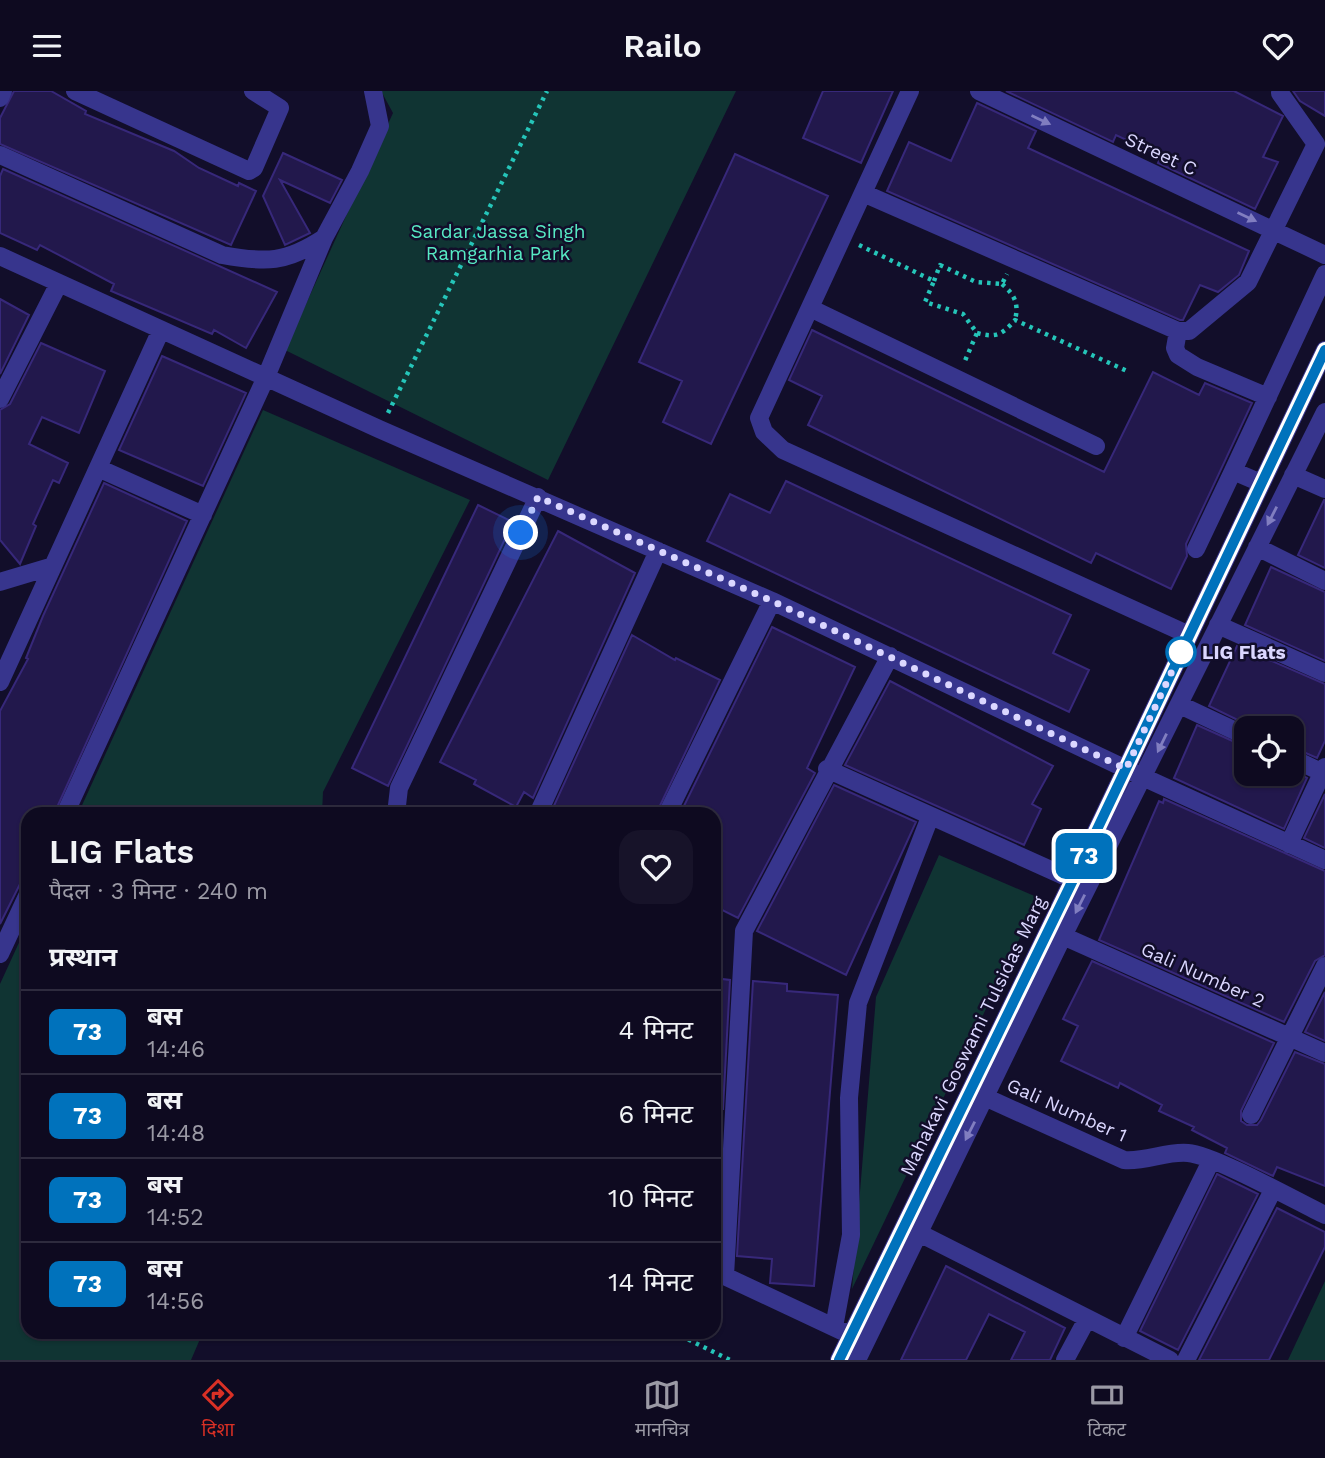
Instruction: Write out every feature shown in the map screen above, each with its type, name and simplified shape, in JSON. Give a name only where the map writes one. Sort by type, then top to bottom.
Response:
[{"type":"street","points":[[0,99],[3,91]]},
{"type":"street","points":[[75,91],[249,171],[254,168],[280,108],[253,91]]},
{"type":"street","points":[[68,807],[267,377],[324,238],[360,171],[380,126],[373,91]]},
{"type":"street","points":[[911,91],[759,418],[771,441],[783,450],[1189,635]]},
{"type":"street","name":"Street C","points":[[979,91],[1325,255]]},
{"type":"street","points":[[863,193],[1178,331],[1189,331],[1248,282],[1316,144],[1276,92]]},
{"type":"street","points":[[0,155],[222,255],[249,260],[281,261],[302,253],[324,238]]},
{"type":"street","points":[[0,256],[379,429],[772,601],[1325,860]]},
{"type":"street","points":[[1196,549],[1325,274]]},
{"type":"street","points":[[0,399],[59,283]]},
{"type":"street","points":[[810,308],[1096,446]]},
{"type":"street","points":[[0,682],[162,330]]},
{"type":"street","points":[[1178,331],[1175,348],[1185,361],[1268,397]]},
{"type":"street","name":"Mahakavi Goswami Tulsidas Marg","points":[[839,1360],[1073,880],[1325,350]]},
{"type":"street","name":"Mahakavi Goswami Tulsidas Marg","points":[[857,1360],[850,1335],[919,1233],[987,1098],[1063,936],[1145,778],[1325,412]]},
{"type":"street","points":[[98,468],[203,515]]},
{"type":"street","points":[[1233,471],[1261,483]]},
{"type":"street","points":[[1293,474],[1325,489]]},
{"type":"street","points":[[397,807],[399,788],[538,497]]},
{"type":"street","points":[[1257,547],[1325,581]]},
{"type":"street","points":[[541,807],[658,551]]},
{"type":"street","points":[[0,582],[53,566]]},
{"type":"street","points":[[670,807],[772,601]]},
{"type":"street","points":[[1218,625],[1325,673]]},
{"type":"street","points":[[721,1247],[744,931],[827,769],[890,656]]},
{"type":"street","points":[[1180,705],[1234,730]]},
{"type":"street","points":[[1289,843],[1324,771],[1304,763]]},
{"type":"street","points":[[827,769],[1073,880]]},
{"type":"street","points":[[721,1275],[850,1335],[849,1098],[858,1003],[930,817]]},
{"type":"street","points":[[0,954],[8,918],[21,902]]},
{"type":"street","name":"Gali Number 2","points":[[1063,936],[1325,1053]]},
{"type":"street","points":[[1251,1115],[1325,966]]},
{"type":"street","name":"Gali Number 1","points":[[970,1090],[1124,1160],[1139,1161],[1189,1153],[1212,1161],[1325,1215]]},
{"type":"street","points":[[1124,1338],[1212,1161]]},
{"type":"street","points":[[1186,1360],[1273,1190]]},
{"type":"street","points":[[919,1233],[1170,1360]]},
{"type":"street","points":[[1065,1360],[1087,1319]]},
{"type":"path","points":[[379,429],[547,91]]},
{"type":"path","points":[[843,237],[934,281]]},
{"type":"path","points":[[1002,284],[1013,260]]},
{"type":"path","points":[[940,265],[976,282],[1002,284],[1012,292],[1018,306],[1015,320],[1004,333],[993,337],[977,333],[963,314],[925,302],[934,281],[940,265]]},
{"type":"path","points":[[1015,320],[1128,371]]},
{"type":"path","points":[[956,379],[977,333]]},
{"type":"path","points":[[687,1339],[730,1360]]},
{"type":"green space","name":"Sardar Jassa Singh Ramgarhia Park","points":[[381,91],[736,91],[548,480],[285,350],[393,113]]},
{"type":"green space","points":[[263,410],[470,500],[323,792],[322,807],[81,807]]},
{"type":"green space","points":[[939,855],[1039,898],[852,1289],[876,997]]},
{"type":"green space","points":[[21,938],[21,1339],[200,1339],[191,1360],[0,1360],[0,984]]},
{"type":"green space","points":[[1325,1281],[1325,1360],[1288,1360]]},
{"type":"building","points":[[14,91],[51,91],[86,111],[85,114],[174,151],[199,168],[238,186],[239,183],[256,191],[231,245],[0,144],[0,118]]},
{"type":"building","points":[[823,91],[893,91],[861,163],[803,138]]},
{"type":"building","points":[[1006,91],[1234,91],[1283,116],[1263,157],[1278,162],[1255,209],[1158,163],[1161,156],[1116,135],[1113,142]]},
{"type":"building","points":[[1293,91],[1325,91],[1325,116],[1300,101]]},
{"type":"building","points":[[977,103],[1036,131],[1028,148],[1249,251],[1239,275],[1218,292],[1200,285],[1183,320],[1180,320],[887,191],[909,142],[951,161]]},
{"type":"building","points":[[283,153],[342,180],[330,203],[280,180],[310,233],[285,245],[263,196]]},
{"type":"building","points":[[735,154],[828,196],[711,444],[663,422],[682,381],[639,362]]},
{"type":"building","points":[[3,169],[277,292],[246,348],[214,330],[212,334],[111,291],[114,284],[40,245],[37,250],[0,233],[0,176]]},
{"type":"building","points":[[0,299],[29,315],[0,374]]},
{"type":"building","points":[[812,330],[1104,472],[1153,372],[1199,395],[1205,383],[1252,403],[1186,544],[1187,556],[1171,589],[1096,553],[1091,563],[808,425],[822,396],[789,380]]},
{"type":"building","points":[[41,343],[105,371],[79,433],[42,417],[29,444],[68,463],[59,483],[53,480],[33,524],[36,526],[20,564],[0,540],[0,410],[10,404]]},
{"type":"building","points":[[162,356],[246,393],[203,486],[119,450]]},
{"type":"building","points":[[786,481],[1071,615],[1053,653],[1089,670],[1069,712],[707,541],[730,494],[770,513]]},
{"type":"building","points":[[104,483],[187,521],[57,807],[21,807],[21,882],[0,924],[0,711],[28,659],[26,658]]},
{"type":"building","points":[[1325,500],[1325,568],[1298,555]]},
{"type":"building","points":[[478,505],[513,522],[388,786],[352,768]]},
{"type":"building","points":[[558,531],[635,573],[533,798],[524,792],[516,807],[474,784],[476,780],[440,762]]},
{"type":"building","points":[[1271,567],[1325,592],[1325,661],[1245,625]]},
{"type":"building","points":[[772,627],[855,667],[807,768],[815,773],[738,918],[721,910],[721,807],[683,807]]},
{"type":"building","points":[[632,635],[675,660],[676,658],[720,680],[659,807],[553,807]]},
{"type":"building","points":[[1237,646],[1325,684],[1325,741],[1317,758],[1304,752],[1304,716],[1234,716],[1234,718],[1209,706]]},
{"type":"building","points":[[890,681],[1053,766],[1032,804],[1041,809],[1024,845],[845,765]]},
{"type":"building","points":[[1197,725],[1234,742],[1234,786],[1303,786],[1284,829],[1174,778]]},
{"type":"building","points":[[834,785],[916,822],[846,975],[757,931]]},
{"type":"building","points":[[1325,794],[1325,848],[1304,838]]},
{"type":"building","points":[[1164,799],[1325,871],[1325,955],[1315,961],[1284,1022],[1099,940],[1159,801],[1163,803]]},
{"type":"building","points":[[1092,961],[1274,1043],[1241,1111],[1241,1121],[1247,1125],[1257,1125],[1261,1120],[1295,1052],[1325,1064],[1325,1186],[1277,1167],[1273,1176],[1225,1153],[1227,1148],[1192,1130],[1194,1127],[1159,1111],[1162,1105],[1120,1083],[1118,1088],[1061,1061],[1078,1026],[1063,1019]]},
{"type":"building","points":[[721,979],[730,980],[721,1109]]},
{"type":"building","points":[[753,981],[787,984],[787,991],[838,995],[814,1286],[770,1283],[772,1259],[737,1256]]},
{"type":"building","points":[[1325,992],[1325,1041],[1305,1032]]},
{"type":"building","points":[[1217,1174],[1258,1194],[1178,1350],[1140,1331]]},
{"type":"building","points":[[1277,1208],[1325,1232],[1325,1247],[1269,1360],[1199,1360]]},
{"type":"building","points":[[946,1266],[1065,1328],[1050,1360],[1011,1360],[1025,1332],[989,1314],[966,1360],[901,1360]]},
{"type":"bus line","name":"73","points":[[839,1360],[1073,880],[1325,350]]},
{"type":"place","name":"LIG Flats","points":[[1181,652]]},
{"type":"route","points":[[521,533],[538,497],[772,601],[1126,769],[1181,652]]}]
